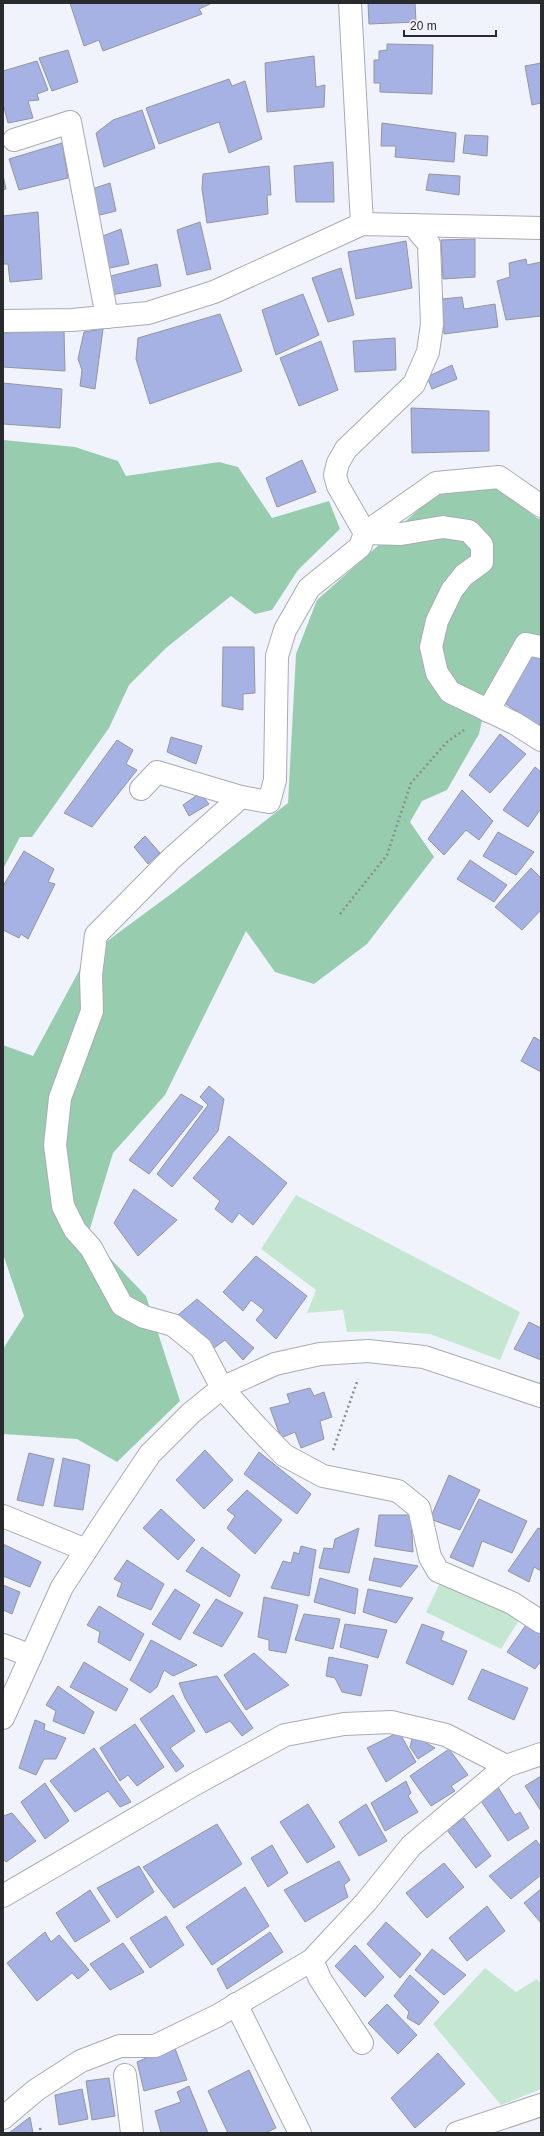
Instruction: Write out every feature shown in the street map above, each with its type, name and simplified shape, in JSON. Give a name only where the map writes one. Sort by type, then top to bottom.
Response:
[{"type":"street","points":[[350,3],[362,224]]},
{"type":"street","points":[[14,140],[70,122],[108,317]]},
{"type":"street","points":[[3,321],[72,320],[148,313],[214,292],[362,224],[541,228]]},
{"type":"street","points":[[365,533],[338,486],[335,475],[338,463],[346,448],[414,384],[428,352],[432,324],[429,244],[413,225]]},
{"type":"street","points":[[141,789],[157,772],[241,797],[269,802],[275,780],[277,656],[285,630],[309,588],[360,547],[365,533],[436,483],[499,478],[541,506]]},
{"type":"street","points":[[365,533],[401,534],[443,528],[469,531],[482,545],[482,562],[464,575],[452,590],[437,621],[432,647],[437,673],[450,692],[516,724],[541,740]]},
{"type":"street","points":[[488,711],[526,644],[541,647]]},
{"type":"street","points":[[241,797],[172,858],[96,935],[91,975],[92,1011],[60,1098],[55,1145],[63,1206],[75,1230],[91,1248],[122,1305],[144,1317],[173,1325],[201,1348],[222,1388],[257,1428],[284,1455],[323,1476],[398,1491],[419,1508],[430,1557],[438,1571],[512,1603],[541,1622]]},
{"type":"street","points":[[3,1718],[62,1587],[86,1550],[150,1454],[191,1413],[222,1388],[275,1364],[320,1354],[368,1351],[424,1357],[541,1396]]},
{"type":"street","points":[[3,1516],[86,1550]]},
{"type":"street","points":[[3,1645],[31,1656]]},
{"type":"street","points":[[3,1896],[194,1784],[285,1735],[344,1724],[391,1722],[446,1735],[506,1766]]},
{"type":"street","points":[[3,2118],[36,2090],[81,2061],[120,2046],[155,2046],[217,2016],[312,1960],[366,1902],[411,1846],[506,1766],[541,1754]]},
{"type":"street","points":[[312,1960],[320,1979],[362,2043]]},
{"type":"street","points":[[236,2004],[300,2133]]},
{"type":"street","points":[[126,2075],[131,2129]]},
{"type":"street","points":[[457,2133],[541,2105]]},
{"type":"path","points":[[340,914],[387,855],[411,783],[447,742],[488,711]]},
{"type":"path","points":[[323,1476],[368,1351]]},
{"type":"path","points":[[40,2128],[41,2133]]},
{"type":"green space","points":[[3,440],[75,447],[118,461],[126,476],[219,462],[238,467],[272,518],[329,501],[340,529],[298,570],[272,610],[255,614],[231,596],[166,648],[129,685],[109,728],[32,837],[20,837],[3,869]]},
{"type":"green space","points":[[496,487],[537,518],[541,519],[541,637],[516,638],[490,684],[479,734],[447,790],[422,801],[410,822],[434,857],[367,944],[314,984],[275,972],[246,931],[165,1095],[113,1153],[88,1235],[146,1296],[180,1401],[117,1462],[77,1439],[3,1434],[3,1349],[24,1316],[3,1254],[3,1045],[33,1056],[87,956],[175,891],[288,803],[296,654],[317,600],[436,494]]},
{"type":"green space","points":[[296,1195],[520,1312],[500,1360],[430,1334],[391,1331],[347,1332],[343,1310],[307,1313],[316,1290],[261,1249]]},
{"type":"green space","points":[[442,1579],[521,1617],[501,1649],[426,1612]]},
{"type":"green space","points":[[485,1968],[516,1992],[537,1979],[541,1984],[541,2089],[501,2105],[433,2024]]},
{"type":"building","points":[[70,3],[210,4],[199,9],[202,14],[103,51],[99,40],[84,46]]},
{"type":"building","points":[[368,3],[415,3],[416,22],[369,24]]},
{"type":"building","points":[[387,44],[433,45],[432,94],[380,92],[380,83],[374,83],[374,60],[379,60],[379,51],[387,50]]},
{"type":"building","points":[[68,50],[78,82],[52,91],[39,58]]},
{"type":"building","points":[[314,56],[316,87],[325,85],[324,107],[267,112],[265,63]]},
{"type":"building","points":[[37,61],[48,90],[37,94],[39,100],[28,101],[33,118],[8,123],[3,104],[3,71]]},
{"type":"building","points":[[541,63],[541,103],[532,105],[525,66]]},
{"type":"building","points":[[229,79],[232,86],[245,81],[262,139],[229,153],[219,122],[159,144],[146,108]]},
{"type":"building","points":[[142,110],[155,148],[104,167],[96,133],[113,120]]},
{"type":"building","points":[[382,123],[456,133],[454,162],[395,157],[396,146],[381,146]]},
{"type":"building","points":[[465,135],[488,136],[487,156],[463,153]]},
{"type":"building","points":[[62,143],[68,178],[19,190],[9,159]]},
{"type":"building","points":[[333,162],[334,202],[296,202],[294,166]]},
{"type":"building","points":[[269,166],[271,195],[267,195],[268,214],[207,223],[202,189],[203,174]]},
{"type":"building","points":[[429,174],[460,176],[459,195],[426,190]]},
{"type":"building","points":[[3,175],[6,189],[3,190]]},
{"type":"building","points":[[110,183],[116,211],[96,216],[92,189]]},
{"type":"building","points":[[38,212],[42,279],[10,282],[8,264],[3,264],[3,216]]},
{"type":"building","points":[[200,222],[211,269],[187,275],[177,230]]},
{"type":"building","points":[[121,229],[129,264],[105,269],[100,237]]},
{"type":"building","points":[[475,239],[475,277],[443,279],[441,240]]},
{"type":"building","points":[[406,241],[412,288],[356,299],[348,252]]},
{"type":"building","points":[[526,259],[527,265],[541,262],[541,316],[506,320],[497,281],[510,277],[509,263]]},
{"type":"building","points":[[157,264],[161,286],[111,295],[107,277]]},
{"type":"building","points":[[341,268],[354,315],[328,322],[312,278]]},
{"type":"building","points":[[303,294],[319,335],[276,355],[262,310]]},
{"type":"building","points":[[462,297],[464,309],[495,304],[498,327],[444,334],[442,299]]},
{"type":"building","points":[[220,314],[242,371],[150,404],[136,359],[138,338]]},
{"type":"building","points":[[103,329],[95,389],[80,386],[82,370],[78,359],[84,332]]},
{"type":"building","points":[[64,330],[65,371],[3,367],[3,333]]},
{"type":"building","points":[[395,338],[396,370],[355,372],[353,341]]},
{"type":"building","points":[[321,341],[338,390],[299,406],[280,358]]},
{"type":"building","points":[[452,365],[457,379],[432,389],[427,377]]},
{"type":"building","points":[[3,383],[62,389],[60,428],[3,424]]},
{"type":"building","points":[[411,408],[489,411],[489,451],[412,453]]},
{"type":"building","points":[[302,460],[316,492],[277,507],[266,478]]},
{"type":"building","points":[[223,647],[254,647],[255,693],[243,694],[243,710],[222,706]]},
{"type":"building","points":[[530,651],[541,653],[541,722],[539,726],[506,704]]},
{"type":"building","points":[[500,734],[526,754],[490,793],[469,775]]},
{"type":"building","points":[[171,737],[202,746],[196,764],[167,752]]},
{"type":"building","points":[[117,740],[133,750],[126,764],[137,770],[92,827],[64,813]]},
{"type":"building","points":[[535,767],[541,772],[541,811],[540,810],[528,827],[503,810]]},
{"type":"building","points":[[462,790],[493,821],[479,840],[466,830],[444,855],[428,839]]},
{"type":"building","points":[[200,793],[209,804],[189,816],[183,805]]},
{"type":"building","points":[[498,832],[534,852],[516,875],[483,856]]},
{"type":"building","points":[[145,836],[160,853],[148,864],[134,847]]},
{"type":"building","points":[[24,851],[54,869],[48,882],[55,884],[28,939],[21,934],[19,938],[3,930],[3,886]]},
{"type":"building","points":[[470,860],[507,885],[494,902],[457,879]]},
{"type":"building","points":[[531,868],[541,878],[541,910],[522,930],[495,907]]},
{"type":"building","points":[[534,1037],[541,1041],[541,1072],[521,1061]]},
{"type":"building","points":[[209,1086],[224,1099],[218,1131],[172,1187],[157,1174],[208,1105],[200,1097]]},
{"type":"building","points":[[181,1094],[203,1107],[149,1174],[129,1160]]},
{"type":"building","points":[[229,1136],[287,1183],[253,1225],[239,1213],[232,1223],[215,1209],[220,1201],[193,1178]]},
{"type":"building","points":[[134,1189],[177,1220],[138,1256],[114,1223]]},
{"type":"building","points":[[256,1256],[307,1296],[276,1339],[256,1320],[264,1310],[251,1300],[243,1311],[223,1292]]},
{"type":"building","points":[[197,1299],[254,1348],[243,1360],[225,1340],[214,1348],[178,1315]]},
{"type":"building","points":[[529,1322],[541,1328],[541,1360],[514,1349]]},
{"type":"building","points":[[310,1388],[314,1396],[324,1392],[332,1417],[320,1421],[324,1439],[301,1448],[295,1432],[281,1438],[270,1408],[290,1403],[287,1394]]},
{"type":"building","points":[[205,1450],[233,1480],[204,1509],[176,1480]]},
{"type":"building","points":[[259,1452],[311,1494],[297,1514],[244,1474]]},
{"type":"building","points":[[29,1453],[54,1459],[43,1506],[17,1500]]},
{"type":"building","points":[[63,1458],[90,1465],[83,1510],[54,1506]]},
{"type":"building","points":[[449,1475],[480,1490],[460,1530],[430,1519]]},
{"type":"building","points":[[247,1490],[282,1520],[255,1554],[227,1528],[235,1516],[227,1510]]},
{"type":"building","points":[[479,1499],[527,1521],[512,1553],[482,1541],[473,1567],[450,1557]]},
{"type":"building","points":[[161,1509],[195,1540],[178,1560],[143,1528]]},
{"type":"building","points":[[379,1515],[411,1515],[413,1552],[375,1546]]},
{"type":"building","points":[[359,1528],[349,1573],[319,1568],[324,1548],[333,1549],[335,1539]]},
{"type":"building","points":[[538,1528],[541,1529],[541,1571],[534,1567],[529,1582],[508,1571]]},
{"type":"building","points":[[3,1544],[41,1562],[30,1587],[3,1576]]},
{"type":"building","points":[[301,1546],[316,1550],[309,1596],[271,1588],[283,1561],[291,1563],[294,1552],[299,1554]]},
{"type":"building","points":[[202,1547],[240,1575],[230,1597],[186,1571]]},
{"type":"building","points":[[374,1558],[418,1566],[401,1587],[369,1580]]},
{"type":"building","points":[[127,1560],[164,1584],[151,1610],[117,1596],[122,1583],[114,1579]]},
{"type":"building","points":[[320,1578],[358,1589],[355,1614],[314,1602]]},
{"type":"building","points":[[3,1585],[20,1592],[12,1614],[3,1610]]},
{"type":"building","points":[[175,1589],[200,1605],[180,1640],[152,1624]]},
{"type":"building","points":[[368,1589],[413,1598],[396,1623],[363,1612]]},
{"type":"building","points":[[264,1597],[298,1605],[286,1653],[269,1650],[269,1640],[258,1637]]},
{"type":"building","points":[[216,1599],[243,1613],[222,1647],[193,1633]]},
{"type":"building","points":[[99,1606],[144,1634],[130,1661],[98,1642],[100,1632],[87,1625]]},
{"type":"building","points":[[304,1614],[340,1619],[333,1649],[295,1640]]},
{"type":"building","points":[[528,1622],[541,1632],[541,1661],[535,1669],[507,1652]]},
{"type":"building","points":[[345,1624],[387,1630],[378,1658],[340,1647]]},
{"type":"building","points":[[422,1624],[444,1632],[441,1640],[467,1651],[453,1685],[406,1663]]},
{"type":"building","points":[[151,1640],[197,1665],[173,1676],[164,1670],[157,1687],[150,1693],[130,1680]]},
{"type":"building","points":[[254,1653],[289,1685],[246,1710],[224,1675]]},
{"type":"building","points":[[329,1657],[368,1665],[361,1696],[342,1692],[335,1678],[326,1676]]},
{"type":"building","points":[[84,1662],[128,1689],[116,1711],[70,1687]]},
{"type":"building","points":[[482,1669],[528,1688],[514,1720],[468,1699]]},
{"type":"building","points":[[217,1676],[253,1728],[242,1736],[230,1721],[206,1733],[185,1698],[179,1683]]},
{"type":"building","points":[[58,1686],[94,1712],[84,1734],[53,1721],[56,1711],[46,1705]]},
{"type":"building","points":[[173,1695],[195,1731],[170,1748],[184,1766],[176,1772],[140,1719]]},
{"type":"building","points":[[35,1720],[45,1724],[44,1730],[66,1738],[56,1759],[44,1759],[36,1775],[19,1768]]},
{"type":"building","points":[[135,1724],[164,1767],[137,1786],[128,1775],[120,1781],[100,1748]]},
{"type":"building","points":[[399,1732],[416,1762],[386,1782],[367,1748]]},
{"type":"building","points":[[413,1735],[435,1748],[418,1759],[410,1747]]},
{"type":"building","points":[[94,1748],[131,1802],[120,1807],[108,1791],[75,1812],[50,1781]]},
{"type":"building","points":[[449,1749],[468,1775],[451,1786],[455,1791],[431,1806],[410,1776]]},
{"type":"building","points":[[541,1776],[541,1811],[525,1786]]},
{"type":"building","points":[[406,1781],[411,1793],[408,1796],[418,1812],[385,1831],[371,1803]]},
{"type":"building","points":[[45,1783],[69,1821],[45,1839],[21,1802]]},
{"type":"building","points":[[496,1784],[515,1815],[520,1812],[529,1828],[508,1841],[479,1798]]},
{"type":"building","points":[[308,1804],[335,1847],[307,1863],[280,1822]]},
{"type":"building","points":[[366,1804],[387,1841],[359,1856],[339,1822]]},
{"type":"building","points":[[12,1813],[36,1841],[6,1862],[3,1858],[3,1816]]},
{"type":"building","points":[[464,1818],[491,1856],[476,1868],[447,1830]]},
{"type":"building","points":[[217,1824],[242,1864],[174,1908],[143,1867]]},
{"type":"building","points":[[536,1840],[541,1847],[541,1875],[511,1899],[489,1876]]},
{"type":"building","points":[[272,1845],[288,1873],[268,1887],[251,1858]]},
{"type":"building","points":[[339,1861],[350,1880],[344,1885],[348,1897],[305,1922],[284,1890]]},
{"type":"building","points":[[444,1863],[464,1887],[427,1918],[406,1893]]},
{"type":"building","points":[[139,1866],[154,1892],[117,1918],[97,1888]]},
{"type":"building","points":[[245,1887],[269,1926],[212,1965],[186,1927]]},
{"type":"building","points":[[541,1889],[541,1923],[524,1903]]},
{"type":"building","points":[[90,1890],[110,1921],[75,1942],[56,1913]]},
{"type":"building","points":[[487,1906],[505,1931],[467,1961],[449,1938]]},
{"type":"building","points":[[166,1916],[184,1945],[150,1968],[130,1938]]},
{"type":"building","points":[[386,1922],[421,1954],[400,1978],[367,1944]]},
{"type":"building","points":[[45,1932],[51,1942],[59,1935],[89,1970],[78,1979],[72,1973],[37,2001],[7,1963]]},
{"type":"building","points":[[270,1932],[283,1952],[227,1989],[217,1969]]},
{"type":"building","points":[[123,1943],[144,1972],[110,1990],[90,1964]]},
{"type":"building","points":[[355,1945],[384,1977],[365,1997],[335,1966]]},
{"type":"building","points":[[432,1949],[466,1975],[444,1995],[415,1970]]},
{"type":"building","points":[[410,1975],[439,2002],[419,2025],[407,2018],[409,2012],[394,1996]]},
{"type":"building","points":[[387,2004],[417,2035],[398,2054],[368,2023]]},
{"type":"building","points":[[174,2046],[187,2080],[144,2091],[137,2062]]},
{"type":"building","points":[[438,2053],[465,2084],[415,2128],[391,2098]]},
{"type":"building","points":[[249,2070],[276,2128],[265,2133],[228,2133],[208,2091]]},
{"type":"building","points":[[109,2078],[115,2116],[92,2120],[86,2081]]},
{"type":"building","points":[[189,2086],[208,2133],[161,2133],[155,2111],[181,2102],[177,2092]]},
{"type":"building","points":[[82,2089],[88,2119],[59,2125],[55,2095]]},
{"type":"building","points":[[30,2117],[33,2133],[9,2133]]}]
